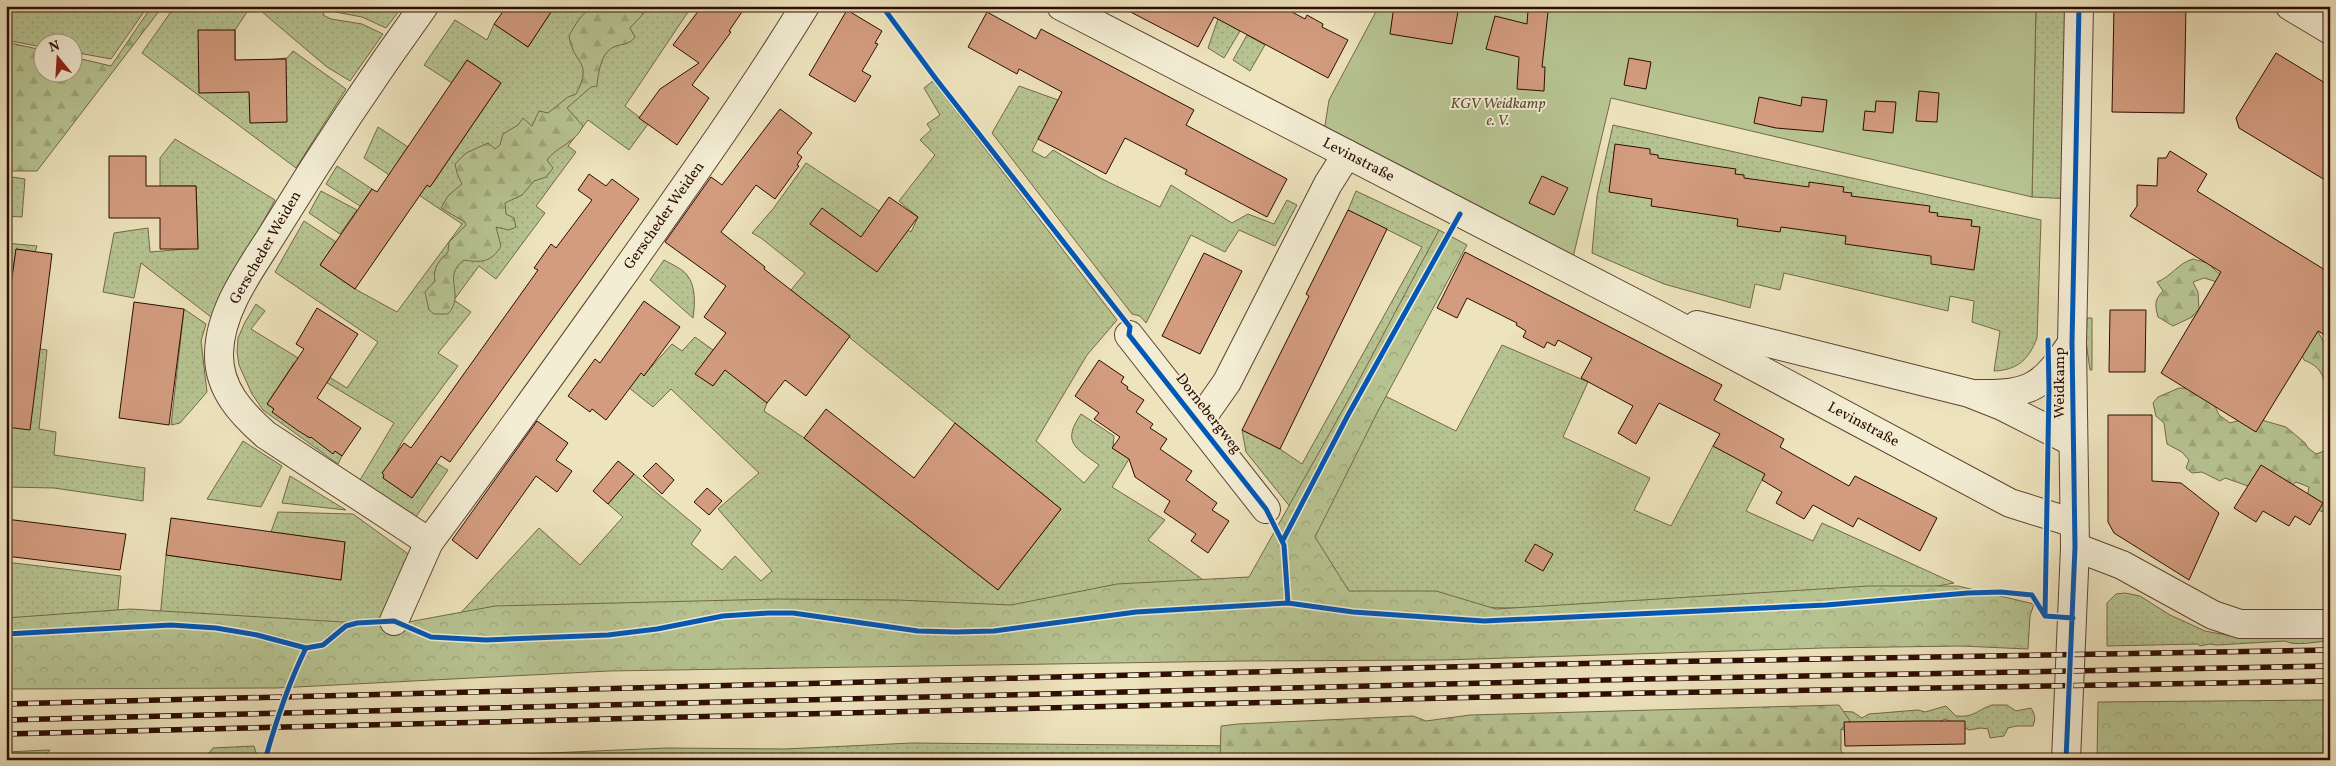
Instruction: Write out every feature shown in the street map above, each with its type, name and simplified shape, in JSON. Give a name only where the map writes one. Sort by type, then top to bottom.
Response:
[{"type":"street","name":"Gerscheder Weiden","points":[[424,6],[318,160],[238,290],[220,335],[219,354],[220,366],[228,390],[239,410],[250,421],[266,435],[429,542]]},
{"type":"street","name":"Gerscheder Weiden","points":[[394,621],[429,542],[506,439],[684,188],[745,100],[805,6]]},
{"type":"street","name":"Levinstraße","points":[[1060,6],[1656,314],[2010,503],[2075,535]]},
{"type":"street","name":"Weidkamp","points":[[2066,760],[2075,535],[2072,343],[2079,6]]},
{"type":"street","points":[[2290,6],[2330,30]]},
{"type":"street","name":"Dornebergweg","points":[[1199,422],[1227,382],[1328,184],[1347,154]]},
{"type":"street","name":"Levinstraße","points":[[1656,314],[1970,393],[2002,406],[2073,442]]},
{"type":"street","name":"Dornebergweg","points":[[1129,335],[1266,510]]},
{"type":"street","name":"Levinstraße","points":[[1970,393],[1998,394],[2019,391],[2036,385],[2053,372],[2072,343]]},
{"type":"street","points":[[2075,535],[2122,565],[2213,615],[2240,624],[2330,624]]},
{"type":"green space","points":[[6,6],[148,6],[111,59],[82,54],[82,32],[32,32],[32,45],[6,40]]},
{"type":"green space","points":[[152,6],[163,6],[37,171],[6,171],[6,42],[32,48],[32,82],[82,82],[82,59],[111,66]]},
{"type":"green space","points":[[175,6],[251,6],[235,30],[235,63],[287,58],[293,51],[346,89],[296,168],[142,53]]},
{"type":"green space","points":[[255,6],[403,6],[386,28],[362,17],[325,10],[323,15],[331,19],[362,24],[383,34],[350,81],[327,67]]},
{"type":"green space","points":[[555,6],[633,6],[643,14],[652,6],[692,6],[625,106],[648,124],[629,150],[588,120],[568,146],[576,152],[536,206],[545,213],[496,279],[479,266],[454,300],[471,312],[438,353],[458,366],[403,440],[383,478],[412,498],[436,463],[448,470],[415,518],[360,480],[394,423],[294,363],[267,404],[342,456],[338,464],[263,410],[252,394],[239,365],[237,352],[238,338],[256,304],[265,311],[251,329],[347,388],[378,342],[275,272],[304,221],[336,242],[320,265],[355,289],[397,312],[462,224],[364,158],[378,127],[408,147],[397,164],[433,183],[501,83],[467,60],[452,83],[424,65],[455,20],[487,40],[494,24],[528,47]]},
{"type":"green space","points":[[597,6],[617,10],[621,6],[633,6],[643,14],[630,28],[635,37],[628,43],[617,46],[606,54],[601,64],[597,86],[591,87],[567,108],[583,126],[576,137],[547,160],[553,168],[546,177],[534,181],[522,195],[505,203],[506,214],[514,218],[516,227],[509,230],[496,227],[501,246],[490,258],[481,261],[464,260],[457,266],[454,273],[455,300],[453,307],[448,314],[434,314],[429,310],[425,292],[435,281],[436,268],[448,252],[449,242],[466,225],[465,222],[441,208],[448,196],[462,184],[455,164],[466,153],[488,143],[495,149],[500,145],[503,134],[518,125],[523,118],[532,126],[539,111],[548,113],[568,97],[576,94],[581,83],[583,68],[574,53],[569,36],[584,14]]},
{"type":"green space","name":"KGV Weidkamp e. V.","points":[[1379,6],[2036,6],[2032,197],[1611,98],[1570,270],[1323,138],[1329,100]]},
{"type":"green space","points":[[2036,6],[2076,6],[2073,199],[2032,197]]},
{"type":"green space","points":[[1220,13],[1224,22],[1240,31],[1224,58],[1208,48]]},
{"type":"green space","points":[[1247,35],[1265,45],[1250,71],[1233,60]]},
{"type":"green space","points":[[933,81],[1117,320],[1087,355],[1036,441],[1084,483],[1099,465],[1077,448],[1072,438],[1075,423],[1081,414],[1114,436],[1113,448],[1129,459],[1112,487],[1165,520],[1148,540],[1206,582],[1281,575],[1065,611],[456,618],[539,528],[580,565],[623,517],[608,504],[634,474],[701,530],[691,544],[722,570],[735,556],[761,581],[772,571],[718,509],[759,473],[671,389],[653,407],[628,387],[640,369],[644,375],[672,344],[682,351],[695,337],[713,350],[696,374],[713,386],[725,369],[767,403],[764,411],[804,438],[998,590],[1061,509],[791,290],[805,273],[752,233],[773,209],[806,163],[911,232],[918,217],[899,201],[935,155],[920,140],[931,130],[927,124],[940,115],[924,88]]},
{"type":"green space","points":[[1019,86],[1058,100],[1032,151],[1045,158],[1053,150],[1102,179],[1160,207],[1171,185],[1232,223],[1248,214],[1274,224],[1287,200],[1297,205],[1275,246],[1239,230],[1225,252],[1191,235],[1146,323],[1140,316],[1132,314],[992,133]]},
{"type":"green space","points":[[1613,125],[2041,220],[2037,338],[2034,345],[2022,362],[2016,366],[1994,371],[2000,331],[1972,322],[1974,301],[1950,296],[1948,311],[1784,273],[1780,290],[1755,284],[1750,308],[1664,284],[1592,253],[1597,196]]},
{"type":"green space","points":[[175,139],[275,200],[211,317],[141,263],[134,298],[103,292],[114,233],[148,228],[150,252],[198,248],[196,186],[160,186],[160,158]]},
{"type":"green space","points":[[337,166],[372,189],[360,206],[326,184]]},
{"type":"green space","points":[[6,176],[25,179],[22,217],[6,216]]},
{"type":"green space","points":[[321,191],[357,210],[340,234],[309,213]]},
{"type":"green space","points":[[1356,191],[1439,230],[1454,251],[1377,392],[1456,431],[1502,345],[1588,382],[1563,437],[1650,478],[1634,510],[1671,526],[1713,446],[1766,472],[1746,511],[1813,541],[1822,523],[1954,583],[1900,593],[1563,609],[1351,605],[1291,508],[1246,452],[1242,430],[1280,449],[1302,464],[1422,247],[1348,210]]},
{"type":"green space","points":[[1439,230],[1467,245],[1377,413],[1315,537],[1349,591],[1436,591],[1496,609],[1869,586],[1958,586],[2034,604],[2030,616],[2028,649],[1961,646],[1824,648],[1443,660],[1240,661],[609,671],[276,688],[6,689],[6,618],[130,609],[392,625],[495,606],[777,599],[898,600],[1011,605],[1117,584],[1249,577],[1350,397]]},
{"type":"green space","points":[[6,243],[37,246],[35,252],[16,249],[6,321]]},
{"type":"green space","points":[[2193,259],[2208,263],[2217,272],[2314,325],[2325,344],[2330,345],[2330,384],[2325,382],[2318,368],[2304,360],[2301,353],[2214,281],[2204,278],[2193,282],[2198,292],[2199,309],[2192,317],[2173,326],[2158,317],[2156,303],[2163,291],[2157,282]]},
{"type":"green space","points":[[664,260],[683,271],[690,279],[694,295],[693,318],[650,280]]},
{"type":"green space","points":[[184,309],[206,324],[201,341],[207,392],[180,423],[171,425]]},
{"type":"green space","points":[[2087,318],[2092,318],[2092,370],[2090,370],[2086,342]]},
{"type":"green space","points":[[40,349],[47,350],[39,429],[56,432],[54,455],[145,468],[143,501],[54,488],[6,487],[6,427]]},
{"type":"green space","points":[[2179,388],[2197,389],[2213,402],[2219,415],[2230,423],[2251,417],[2286,427],[2316,454],[2330,449],[2330,512],[2319,511],[2314,507],[2307,499],[2309,487],[2296,482],[2287,490],[2251,487],[2225,478],[2220,481],[2202,472],[2192,473],[2186,468],[2189,460],[2182,452],[2167,444],[2164,423],[2156,416],[2153,403],[2158,397]]},
{"type":"green space","points":[[243,441],[282,466],[261,507],[207,499]]},
{"type":"green space","points":[[290,476],[346,510],[282,503]]},
{"type":"green space","points":[[278,512],[353,514],[411,556],[372,633],[160,618],[166,555],[341,580],[345,542],[271,532]]},
{"type":"green space","points":[[6,562],[121,576],[117,619],[6,629]]},
{"type":"green space","points":[[2125,593],[2140,596],[2170,615],[2205,631],[2226,635],[2330,634],[2330,641],[2301,644],[2285,641],[2200,646],[2198,644],[2107,646],[2107,603],[2116,594]]},
{"type":"green space","points":[[2330,700],[2330,760],[2097,760],[2098,702]]},
{"type":"green space","points":[[1839,705],[1850,721],[1841,729],[1841,751],[1847,760],[1220,760],[1221,726],[1238,724],[1413,716],[1426,721],[1470,715]]},
{"type":"green space","points":[[1992,705],[2007,705],[2016,711],[2031,708],[2035,717],[2033,726],[2008,728],[2004,736],[1990,738],[1988,729],[1969,730],[1945,719],[1932,725],[1849,731],[1841,729],[1835,711],[1853,712],[1862,718],[1869,714],[1918,710],[1925,712],[1946,706],[1956,716],[1967,716]]},
{"type":"green space","points":[[912,743],[1249,746],[1250,760],[384,760],[666,748],[785,749]]},
{"type":"green space","points":[[254,746],[257,756],[254,760],[194,760],[192,756],[208,754],[213,748]]},
{"type":"green space","points":[[50,750],[41,760],[6,760],[6,752]]},
{"type":"building","points":[[507,6],[555,6],[528,47],[494,24]]},
{"type":"building","points":[[702,6],[746,6],[729,31],[731,32],[692,85],[709,98],[677,145],[639,118],[660,89],[699,63],[673,45]]},
{"type":"building","points":[[1119,6],[1281,6],[1305,19],[1307,15],[1323,24],[1322,27],[1348,40],[1328,78],[1214,17],[1198,47]]},
{"type":"building","points":[[1394,6],[1438,10],[1439,6],[1459,6],[1452,44],[1390,34]]},
{"type":"building","points":[[2114,6],[2186,6],[2184,113],[2112,112]]},
{"type":"building","points":[[847,10],[882,31],[875,43],[878,44],[862,71],[871,76],[855,102],[809,75]]},
{"type":"building","points":[[1528,10],[1548,12],[1542,67],[1545,67],[1544,91],[1517,89],[1519,57],[1486,49],[1495,16],[1527,24]]},
{"type":"building","points":[[987,12],[1036,39],[1041,29],[1194,110],[1186,125],[1287,179],[1267,217],[1185,174],[1187,170],[1125,138],[1106,174],[1038,139],[1062,92],[1019,69],[1017,74],[968,47]]},
{"type":"building","points":[[198,30],[235,30],[235,60],[286,59],[287,122],[250,123],[249,92],[199,93]]},
{"type":"building","points":[[2276,53],[2330,86],[2330,183],[2239,128],[2236,118]]},
{"type":"building","points":[[1629,58],[1651,62],[1646,89],[1624,85]]},
{"type":"building","points":[[467,60],[501,83],[430,187],[427,185],[355,289],[320,265],[372,189],[377,192]]},
{"type":"building","points":[[1919,91],[1939,93],[1937,122],[1916,121]]},
{"type":"building","points":[[1759,97],[1801,106],[1802,97],[1827,100],[1823,132],[1776,128],[1754,123]]},
{"type":"building","points":[[1876,101],[1896,102],[1893,133],[1863,130],[1865,111],[1875,112]]},
{"type":"building","points":[[780,109],[812,133],[797,153],[802,157],[797,165],[799,166],[775,199],[756,185],[721,232],[765,267],[764,269],[850,336],[806,396],[785,380],[767,403],[725,370],[713,386],[695,374],[726,333],[704,317],[726,286],[665,242],[711,177],[722,185]]},
{"type":"building","points":[[1615,144],[1650,149],[1650,154],[1658,155],[1658,158],[1736,169],[1735,174],[1744,175],[1744,178],[1809,187],[1809,182],[1844,187],[1843,192],[1852,193],[1851,196],[1930,206],[1929,212],[1938,213],[1937,216],[1972,220],[1971,226],[1980,227],[1974,270],[1931,264],[1931,256],[1845,244],[1846,236],[1781,227],[1780,232],[1737,226],[1738,219],[1651,206],[1652,199],[1609,192]]},
{"type":"building","points":[[2170,151],[2207,174],[2197,191],[2330,273],[2330,338],[2318,331],[2256,432],[2161,373],[2221,272],[2130,216],[2137,206],[2137,185],[2157,186],[2158,158],[2166,158]]},
{"type":"building","points":[[109,156],[146,156],[146,186],[196,186],[198,249],[160,249],[160,218],[109,218]]},
{"type":"building","points":[[589,174],[606,186],[612,179],[639,199],[450,462],[441,456],[412,498],[383,478],[384,475],[382,473],[404,443],[411,448],[538,270],[534,268],[551,244],[556,248],[592,200],[578,190]]},
{"type":"building","points":[[1542,176],[1568,188],[1554,215],[1529,203]]},
{"type":"building","points":[[889,197],[918,217],[877,272],[810,224],[822,208],[861,237]]},
{"type":"building","points":[[1348,210],[1387,229],[1280,449],[1242,430],[1309,296],[1306,294]]},
{"type":"building","points":[[16,249],[52,254],[30,430],[6,427],[6,321]]},
{"type":"building","points":[[1465,252],[1722,385],[1714,400],[1784,439],[1780,447],[1849,486],[1855,476],[1937,518],[1920,551],[1858,518],[1853,527],[1813,505],[1804,519],[1776,503],[1782,492],[1762,480],[1765,474],[1713,446],[1720,434],[1659,403],[1636,444],[1618,433],[1633,406],[1581,378],[1592,358],[1558,340],[1555,346],[1547,342],[1544,348],[1523,337],[1526,331],[1516,325],[1517,323],[1467,298],[1457,318],[1437,308]]},
{"type":"building","points":[[1204,253],[1242,271],[1200,354],[1162,336]]},
{"type":"building","points":[[644,301],[680,327],[644,376],[641,373],[606,420],[592,409],[590,412],[568,396],[595,359],[600,363]]},
{"type":"building","points":[[134,302],[184,309],[169,425],[119,418]]},
{"type":"building","points":[[317,308],[358,334],[317,398],[361,428],[342,456],[335,451],[333,454],[311,437],[297,430],[272,412],[274,409],[267,404],[304,349],[296,344]]},
{"type":"building","points":[[2110,310],[2146,310],[2145,372],[2109,372]]},
{"type":"building","points":[[1099,360],[1124,377],[1121,382],[1128,387],[1127,389],[1144,400],[1136,412],[1153,424],[1150,428],[1167,439],[1160,449],[1192,471],[1186,480],[1217,503],[1212,510],[1229,521],[1208,553],[1191,541],[1196,534],[1164,512],[1170,501],[1135,477],[1129,459],[1112,448],[1120,437],[1094,419],[1099,413],[1075,396]]},
{"type":"building","points":[[826,409],[914,478],[955,423],[1061,509],[998,590],[804,438]]},
{"type":"building","points":[[2108,415],[2152,415],[2152,481],[2181,483],[2219,513],[2189,580],[2114,533],[2108,522]]},
{"type":"building","points":[[537,421],[568,443],[556,460],[572,471],[557,492],[536,476],[477,559],[452,540]]},
{"type":"building","points":[[618,461],[634,474],[608,504],[593,491]]},
{"type":"building","points":[[656,463],[674,480],[662,494],[643,476]]},
{"type":"building","points":[[2261,465],[2323,503],[2310,525],[2295,516],[2289,526],[2263,511],[2256,522],[2234,508]]},
{"type":"building","points":[[707,488],[722,501],[709,515],[694,502]]},
{"type":"building","points":[[171,518],[345,542],[341,580],[166,555]]},
{"type":"building","points":[[6,519],[126,534],[120,570],[6,556]]},
{"type":"building","points":[[1535,544],[1553,554],[1543,571],[1525,561]]},
{"type":"building","points":[[1965,721],[1965,744],[1845,746],[1844,722]]},
{"type":"railway","points":[[6,704],[1645,662],[2330,650]]},
{"type":"railway","points":[[6,720],[1646,679],[2330,666]]},
{"type":"railway","points":[[6,734],[1646,693],[2330,681]]},
{"type":"cycle path","points":[[882,6],[936,79],[1130,327],[1129,335],[1266,509],[1284,545],[1288,603]]},
{"type":"cycle path","points":[[2066,760],[2075,547],[2072,343],[2079,6]]},
{"type":"cycle path","points":[[1283,540],[1348,415],[1460,214]]},
{"type":"cycle path","points":[[2045,616],[2049,388],[2048,340]]},
{"type":"cycle path","points":[[6,634],[171,625],[216,628],[257,635],[306,648],[323,645],[346,626],[357,623],[394,621],[431,637],[486,640],[608,635],[657,629],[723,616],[768,613],[793,613],[918,631],[955,632],[994,631],[1136,612],[1288,603],[1353,612],[1484,621],[1826,605],[2001,592],[2032,595],[2045,616],[2073,618]]},
{"type":"cycle path","points":[[265,760],[283,703],[306,648]]}]
